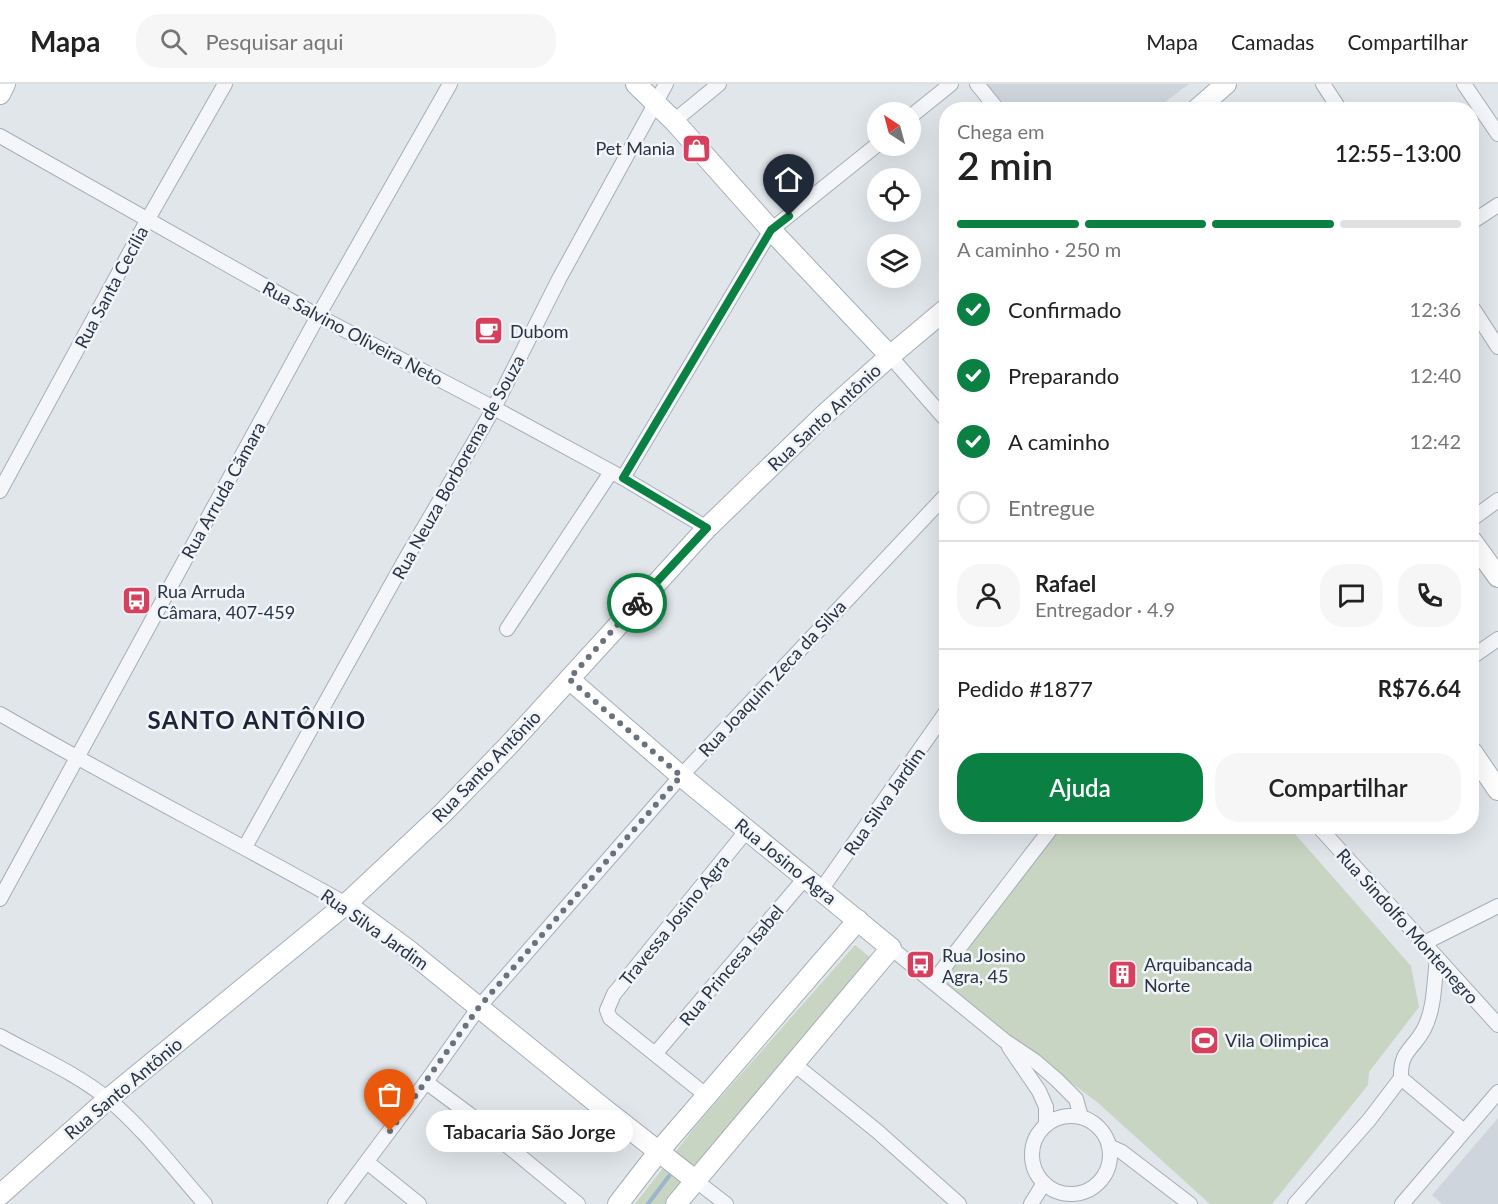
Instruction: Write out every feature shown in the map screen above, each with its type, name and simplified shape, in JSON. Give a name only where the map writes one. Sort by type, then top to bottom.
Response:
[{"type":"main road","points":[[0,94],[5,84]]},
{"type":"main road","points":[[636,84],[674,121],[771,230],[890,356]]},
{"type":"main road","points":[[1205,102],[1226,84]]},
{"type":"main road","name":"Rua Santo Antônio","points":[[0,1195],[108,1099],[346,904],[443,813],[707,528],[825,414],[939,315]]},
{"type":"main road","points":[[1479,551],[1498,577]]},
{"type":"main road","name":"Rua Josino Agra","points":[[569,679],[681,776],[891,948]]},
{"type":"main road","points":[[1479,762],[1498,790]]},
{"type":"main road","name":"Rua Silva Jardim","points":[[346,904],[407,949],[692,1177]]},
{"type":"main road","points":[[618,1204],[858,920]]},
{"type":"main road","points":[[676,1204],[692,1177],[794,1064],[891,948]]},
{"type":"street","name":"Rua Santa Cecília","points":[[0,491],[148,219],[225,84]]},
{"type":"street","name":"Rua Arruda Cãmara","points":[[0,899],[318,316],[450,84]]},
{"type":"street","name":"Rua Neuza Borborema de Souza","points":[[245,847],[405,560],[494,408],[559,279],[666,84]]},
{"type":"street","points":[[674,121],[719,84]]},
{"type":"street","points":[[921,108],[951,84]]},
{"type":"street","points":[[977,84],[992,102]]},
{"type":"street","points":[[1323,84],[1335,102]]},
{"type":"street","points":[[1464,84],[1476,102]]},
{"type":"street","points":[[1479,106],[1498,134]]},
{"type":"street","name":"Rua Salvino Oliveira Neto","points":[[0,136],[318,316],[617,475],[707,528]]},
{"type":"street","points":[[507,629],[617,475],[771,230],[867,153]]},
{"type":"street","points":[[1479,217],[1498,205]]},
{"type":"street","points":[[1479,318],[1498,347]]},
{"type":"street","points":[[890,356],[939,412]]},
{"type":"street","points":[[1479,514],[1498,500]]},
{"type":"street","name":"Rua Joaquim Zeca da Silva","points":[[335,1204],[479,1007],[681,776],[939,502]]},
{"type":"street","points":[[1479,652],[1498,639]]},
{"type":"street","name":"Rua Silva Jardim","points":[[0,714],[78,759],[245,847],[346,904]]},
{"type":"street","name":"Rua Silva Jardim","points":[[821,890],[939,722]]},
{"type":"street","name":"Travessa Josino Agra","points":[[656,1054],[610,1018],[608,1004],[747,830]]},
{"type":"street","points":[[933,982],[1047,834]]},
{"type":"street","name":"Rua Sindolfo Montenegro","points":[[1325,834],[1498,1025]]},
{"type":"street","name":"Rua Princesa Isabel","points":[[656,1054],[806,877]]},
{"type":"street","points":[[1424,943],[1498,906]]},
{"type":"street","name":"Rua Josino Agra","points":[[891,948],[1005,1041],[1035,1061],[1076,1099],[1081,1117]]},
{"type":"street","points":[[1295,1204],[1369,1120],[1401,1078],[1401,1063],[1424,1029],[1431,1008],[1437,959]]},
{"type":"street","points":[[0,1036],[79,1078],[108,1099],[135,1125],[205,1204]]},
{"type":"street","name":"Rua Josino Agra","points":[[1005,1041],[1039,1091],[1046,1107],[1046,1125]]},
{"type":"street","points":[[656,1054],[707,1096]]},
{"type":"street","points":[[794,1064],[877,1131],[959,1204]]},
{"type":"street","points":[[1401,1078],[1464,1131]]},
{"type":"street","points":[[426,1082],[469,1114],[578,1204]]},
{"type":"street","points":[[1410,1201],[1464,1131],[1498,1092]]},
{"type":"street","points":[[1081,1117],[1098,1127],[1104,1135],[1109,1146],[1108,1164],[1099,1180],[1072,1199],[1044,1183],[1036,1172],[1032,1160],[1033,1147],[1037,1135],[1057,1118],[1081,1117]]},
{"type":"street","points":[[1109,1146],[1122,1152],[1190,1204]]},
{"type":"street","points":[[367,1162],[419,1204]]},
{"type":"street","points":[[692,1177],[726,1204]]},
{"type":"street","points":[[1031,1204],[1044,1183]]},
{"type":"shaded area","points":[[986,84],[1189,84],[1165,102],[1000,102]]},
{"type":"shaded area","points":[[1498,1118],[1498,1204],[1442,1204],[1432,1195]]},
{"type":"green space","name":"Vila Olimpica","points":[[1054,834],[1295,834],[1411,966],[1419,1007],[1369,1072],[1368,1085],[1272,1204],[1210,1204],[1097,1102],[939,984]]},
{"type":"green space","points":[[855,945],[872,959],[665,1204],[635,1204],[698,1123]]},
{"type":"waterway","points":[[648,1204],[669,1176]]},
{"type":"way so far","points":[[390,1131],[479,1007],[681,776],[569,679],[637,603]]},
{"type":"place","name":"Pet Mania","points":[[696,148]]},
{"type":"place","name":"Dubom","points":[[489,331]]},
{"type":"place","name":"Rua Arruda Câmara, 407-459","points":[[136,601]]},
{"type":"place","name":"Rua Josino Agra, 45","points":[[921,965]]},
{"type":"place","name":"Arquibancada Norte","points":[[1123,974]]},
{"type":"place","name":"Vila Olimpica","points":[[1204,1040]]},
{"type":"place","name":"Tabacaria São Jorge","points":[[390,1131]]},
{"type":"district","name":"SANTO ANTÔNIO","points":[[257,719]]},
{"type":"route","points":[[637,603],[707,528],[623,478],[771,230],[789,216]]}]
